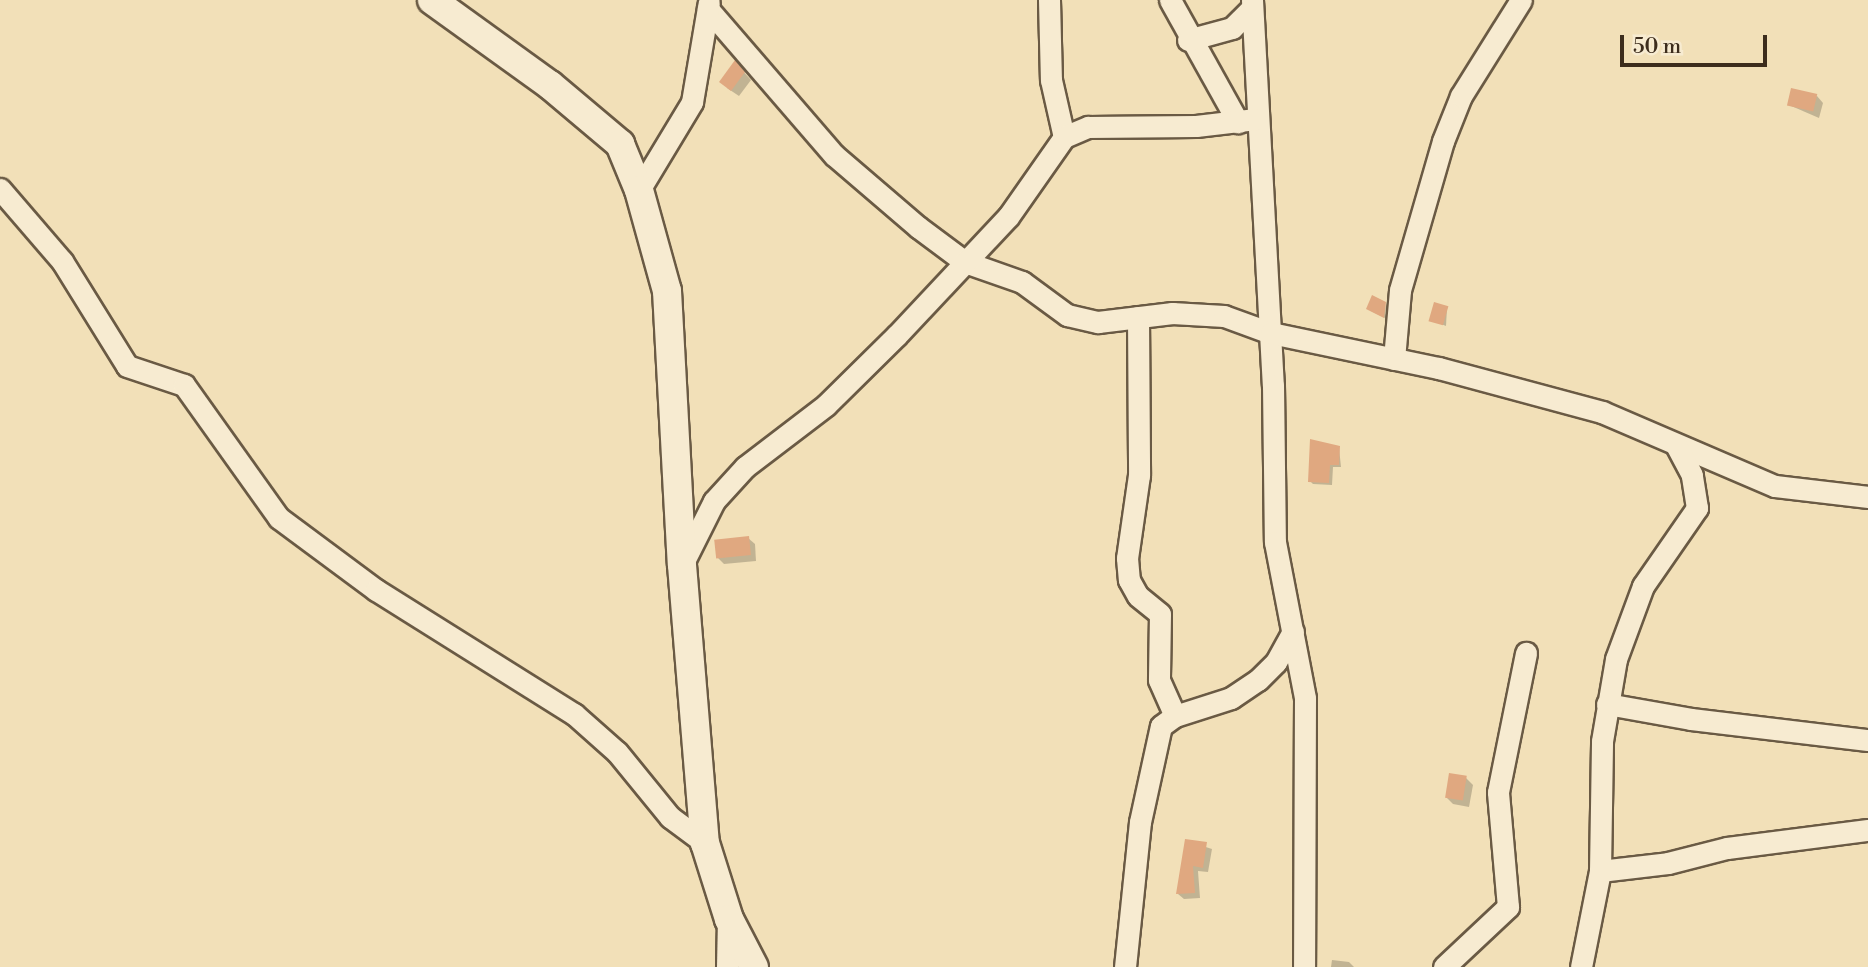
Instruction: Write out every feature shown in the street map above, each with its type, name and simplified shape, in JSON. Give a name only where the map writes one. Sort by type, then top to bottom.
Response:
[{"type":"street","points":[[432,0],[550,85],[620,144],[639,190],[667,291],[682,565],[705,843],[729,919],[754,967]]},
{"type":"street","points":[[1049,0],[1051,80],[1064,138]]},
{"type":"street","points":[[1170,0],[1188,40],[1247,120]]},
{"type":"street","points":[[1395,359],[1400,290],[1443,141],[1461,96],[1521,0]]},
{"type":"street","points":[[639,190],[692,102],[709,4]]},
{"type":"street","points":[[709,4],[834,155],[965,262],[1022,282],[1082,320],[1199,312],[1271,333],[1395,359],[1602,412],[1639,425],[1677,447],[1775,486],[1868,497]]},
{"type":"street","points":[[1188,40],[1232,28],[1252,4]]},
{"type":"street","points":[[1252,4],[1247,120],[1271,333],[1275,542],[1305,698],[1307,742],[1304,967]]},
{"type":"street","points":[[682,565],[714,501],[746,467],[827,405],[965,262],[1008,216],[1064,138],[1088,127],[1247,120]]},
{"type":"street","points":[[0,189],[62,261],[127,366],[184,385],[279,518],[376,590],[574,714],[617,752],[670,817],[705,843]]},
{"type":"street","points":[[1138,317],[1139,475],[1127,558],[1129,580],[1138,596],[1160,614],[1159,680],[1175,716]]},
{"type":"street","points":[[1581,967],[1600,871],[1602,741],[1616,659],[1634,604],[1697,508],[1692,475],[1677,447]]},
{"type":"street","points":[[1125,967],[1140,822],[1155,740],[1161,726],[1175,716],[1231,698],[1258,680],[1276,662],[1293,631]]},
{"type":"street","points":[[1444,967],[1508,907],[1498,792],[1527,653]]},
{"type":"street","points":[[1607,704],[1691,719],[1868,740]]},
{"type":"street","points":[[1600,871],[1668,863],[1727,848],[1814,840],[1868,830]]},
{"type":"street","points":[[727,967],[729,919]]},
{"type":"building","points":[[735,60],[745,72],[731,91],[719,82]]},
{"type":"building","points":[[1791,88],[1817,94],[1813,112],[1787,106]]},
{"type":"building","points":[[1372,295],[1386,302],[1384,318],[1366,309]]},
{"type":"building","points":[[1434,302],[1448,306],[1443,325],[1428,321]]},
{"type":"building","points":[[1310,439],[1340,446],[1339,465],[1330,465],[1329,483],[1308,482]]},
{"type":"building","points":[[749,536],[751,555],[716,559],[714,540]]},
{"type":"building","points":[[1449,773],[1467,776],[1463,801],[1445,798]]},
{"type":"building","points":[[1185,839],[1207,842],[1203,868],[1193,866],[1195,893],[1176,894]]}]
